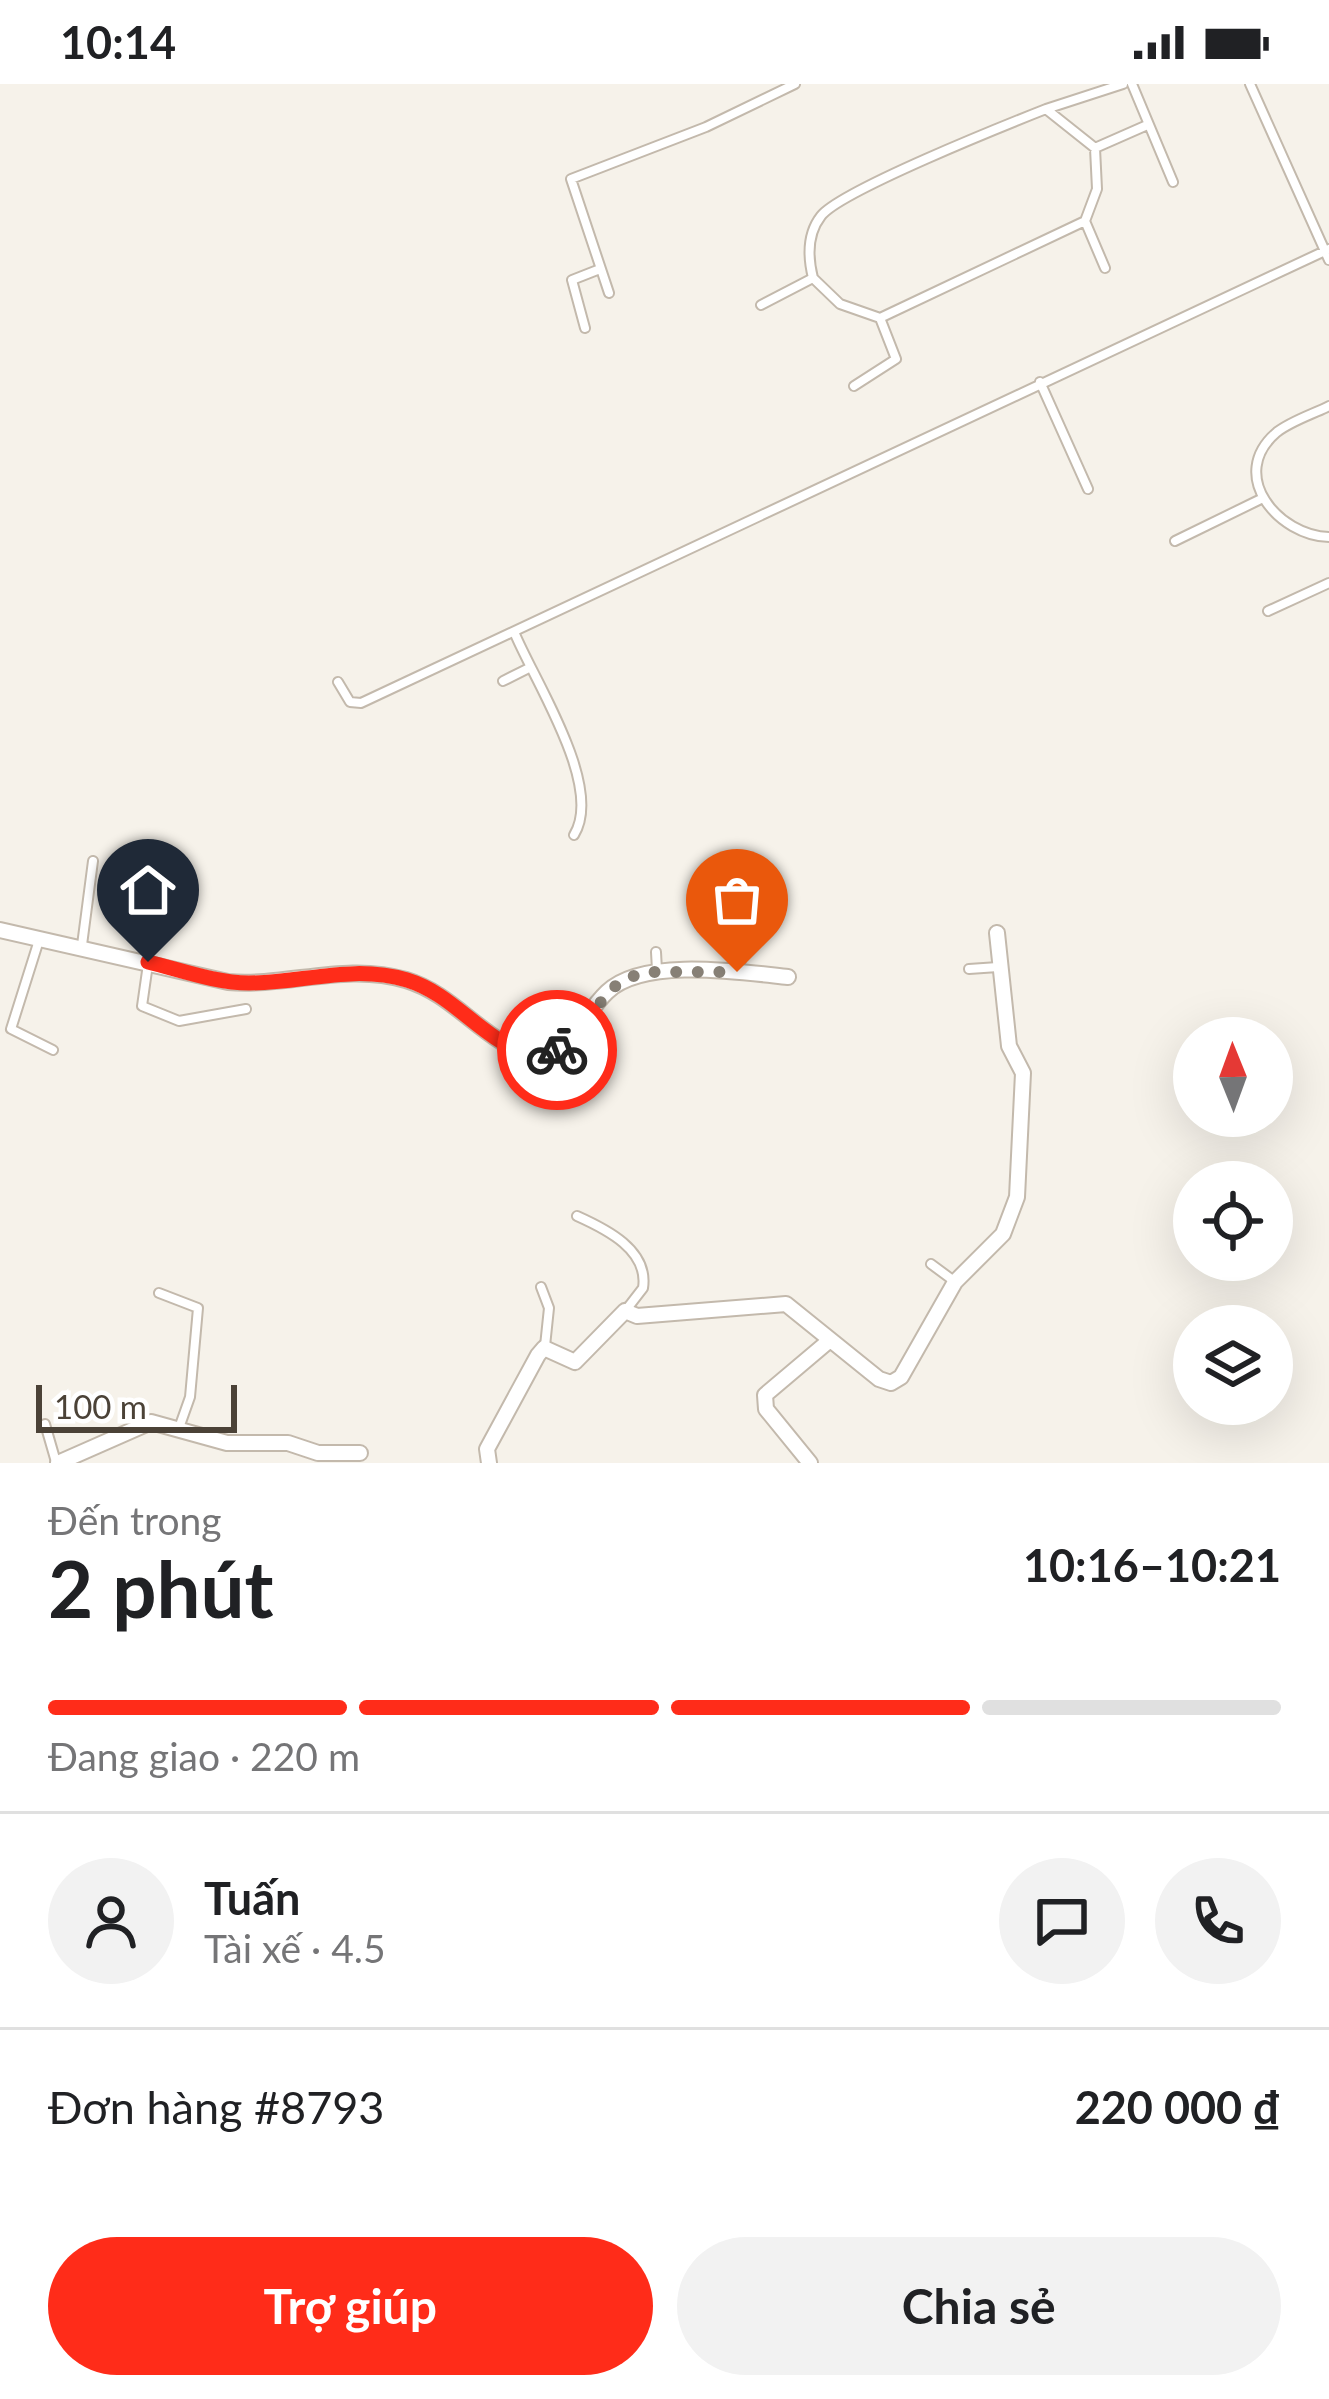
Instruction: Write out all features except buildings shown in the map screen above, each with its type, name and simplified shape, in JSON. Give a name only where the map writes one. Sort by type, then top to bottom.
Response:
[{"type":"street","points":[[0,930],[242,983],[328,972],[408,981],[430,990],[485,1036],[543,1059],[620,981],[657,972],[788,977]]},
{"type":"street","points":[[489,1463],[487,1449],[544,1348],[575,1362],[625,1311],[637,1316],[775,1301],[798,1310],[880,1379],[895,1382],[955,1282],[1003,1234],[1018,1196],[1023,1073],[1010,1046],[997,932]]},
{"type":"street","points":[[810,1463],[766,1409],[765,1394],[830,1340]]},
{"type":"street","points":[[57,1463],[146,1423],[227,1443],[288,1443],[317,1453],[360,1454]]},
{"type":"lane","points":[[609,293],[571,179],[706,127],[795,84]]},
{"type":"lane","points":[[1046,109],[1095,148],[1097,189],[1084,221],[880,318],[840,304],[813,278],[811,238],[831,206],[1046,109],[1127,84],[1173,182]]},
{"type":"lane","points":[[338,682],[350,702],[361,704],[1040,382],[1328,253],[1250,84]]},
{"type":"lane","points":[[1095,148],[1145,126]]},
{"type":"lane","points":[[1084,221],[1105,268]]},
{"type":"lane","points":[[586,328],[572,280],[600,269]]},
{"type":"lane","points":[[761,305],[813,278]]},
{"type":"lane","points":[[854,386],[896,359],[880,318]]},
{"type":"lane","points":[[1040,382],[1088,489]]},
{"type":"lane","points":[[1329,406],[1276,432],[1260,464],[1262,499],[1294,531],[1329,537]]},
{"type":"lane","points":[[1175,541],[1262,499]]},
{"type":"lane","points":[[1268,610],[1329,584]]},
{"type":"lane","points":[[515,634],[578,775],[584,808],[574,835]]},
{"type":"lane","points":[[503,681],[529,668]]},
{"type":"lane","points":[[82,945],[93,861]]},
{"type":"lane","points":[[737,972],[745,950],[748,889]]},
{"type":"lane","points":[[40,936],[11,1029],[53,1050]]},
{"type":"lane","points":[[656,952],[657,972]]},
{"type":"lane","points":[[148,962],[139,998],[146,1008],[179,1021],[246,1009]]},
{"type":"lane","points":[[969,969],[998,967]]},
{"type":"lane","points":[[577,1216],[613,1233],[641,1269],[643,1288],[625,1311]]},
{"type":"lane","points":[[931,1264],[955,1282]]},
{"type":"lane","points":[[541,1287],[549,1308],[544,1348]]},
{"type":"lane","points":[[159,1293],[198,1308],[190,1397],[177,1431]]},
{"type":"lane","points":[[45,1424],[57,1463]]},
{"type":"way so far","points":[[557,1050],[620,981],[645,972],[737,972]]},
{"type":"route","points":[[148,962],[242,983],[328,972],[383,975],[430,990],[504,1046],[543,1059],[557,1050]]}]
